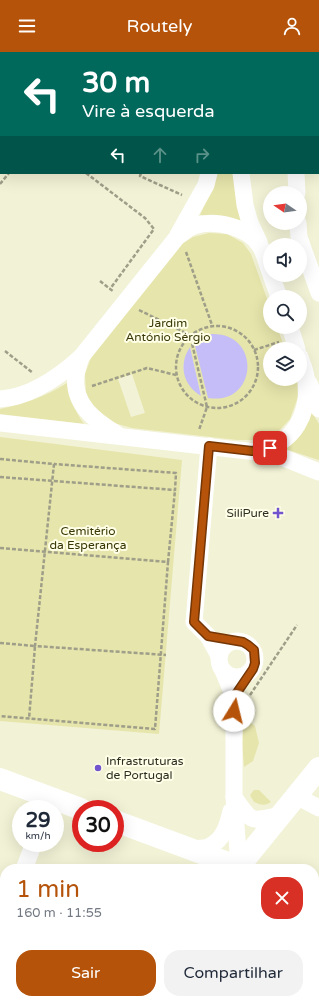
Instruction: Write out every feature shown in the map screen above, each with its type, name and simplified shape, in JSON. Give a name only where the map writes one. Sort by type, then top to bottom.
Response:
[{"type":"street","points":[[0,399],[10,398],[30,392],[66,370],[81,357],[178,236],[206,185],[209,174]]},
{"type":"street","points":[[241,174],[245,205],[250,223],[263,254]]},
{"type":"street","points":[[296,174],[297,186]]},
{"type":"street","points":[[178,236],[194,226],[210,224],[226,225],[242,230],[250,235],[260,246]]},
{"type":"street","points":[[298,230],[299,237],[319,293]]},
{"type":"street","points":[[81,357],[76,375],[77,391],[80,403],[102,425],[121,436]]},
{"type":"street","points":[[307,379],[319,409]]},
{"type":"street","points":[[252,451],[270,448],[283,441],[296,428],[305,408],[306,386]]},
{"type":"street","points":[[0,423],[121,436],[203,441],[278,455],[319,472]]},
{"type":"street","points":[[203,441],[194,622],[208,636],[219,656]]},
{"type":"street","points":[[191,849],[210,847],[221,837],[228,825],[234,797],[241,698],[256,659],[254,650],[248,645],[238,641],[208,636]]},
{"type":"street","points":[[238,641],[228,643],[222,648],[219,656],[219,663],[241,698]]},
{"type":"street","points":[[224,673],[231,677],[239,678],[246,676],[253,669]]},
{"type":"street","points":[[243,864],[280,815],[319,768]]},
{"type":"street","points":[[0,779],[42,800]]},
{"type":"street","points":[[296,796],[319,808]]},
{"type":"street","points":[[234,797],[248,816],[257,820],[280,815]]},
{"type":"street","points":[[234,797],[240,864]]},
{"type":"street","points":[[124,824],[230,864]]},
{"type":"street","points":[[26,864],[31,852]]},
{"type":"path","points":[[0,184],[8,174]]},
{"type":"path","points":[[87,174],[145,218],[154,229],[110,289]]},
{"type":"path","points":[[141,174],[140,176],[197,202]]},
{"type":"path","points":[[178,236],[183,244],[212,325]]},
{"type":"path","points":[[100,281],[131,306],[190,335]]},
{"type":"path","points":[[212,325],[220,325],[231,328],[241,333],[249,340],[258,360],[258,371],[255,382],[250,391],[243,399],[224,408],[207,407],[193,401],[185,394],[179,385],[176,375],[175,364],[177,353],[182,344],[198,329],[212,325]]},
{"type":"path","points":[[190,335],[207,407],[203,441]]},
{"type":"path","points":[[254,350],[294,338]]},
{"type":"path","points":[[5,351],[46,383]]},
{"type":"path","points":[[77,391],[147,368],[176,375]]},
{"type":"path","points":[[0,460],[176,474],[155,729],[0,716]]},
{"type":"path","points":[[29,719],[54,464]]},
{"type":"path","points":[[0,477],[175,490]]},
{"type":"path","points":[[0,548],[168,562]]},
{"type":"path","points":[[241,698],[297,625]]},
{"type":"path","points":[[0,643],[166,655]]},
{"type":"green space","points":[[217,174],[233,174],[243,222],[200,215]]},
{"type":"green space","name":"Jardim António Sérgio","points":[[209,233],[227,234],[243,243],[251,254],[264,290],[263,334],[280,334],[282,342],[263,342],[263,386],[297,386],[298,397],[290,419],[277,433],[257,440],[237,440],[132,428],[107,421],[94,409],[86,393],[85,374],[91,358],[179,246],[193,237]],"holes":[[[190,348],[201,395],[187,378],[185,373],[184,363]],[[132,374],[145,413],[131,417],[118,379]]]},
{"type":"green space","points":[[67,383],[73,404],[84,424],[0,414],[0,409],[35,399]]},
{"type":"green space","points":[[311,411],[319,424],[319,460],[282,448]]},
{"type":"green space","name":"Cemitério da Esperança","points":[[0,437],[182,460],[159,734],[0,721]]},
{"type":"green space","points":[[244,717],[255,726],[259,743],[253,761],[244,767],[242,743]]},
{"type":"green space","points":[[254,790],[259,790],[271,802],[263,805],[254,802],[250,795]]},
{"type":"shaded area","points":[[211,334],[228,337],[239,344],[246,355],[247,368],[244,381],[237,391],[225,397],[208,398],[194,342]]},
{"type":"shaded area","points":[[190,347],[201,396],[190,386],[184,374],[184,361]]},
{"type":"place","name":"SiliPure","points":[[278,513]]},
{"type":"place","name":"Infrastruturas de Portugal","points":[[98,768]]},
{"type":"route","points":[[234,711],[234,697],[253,669],[255,663],[256,659],[254,650],[243,642],[208,636],[194,622],[209,446],[252,451],[270,448]]}]
